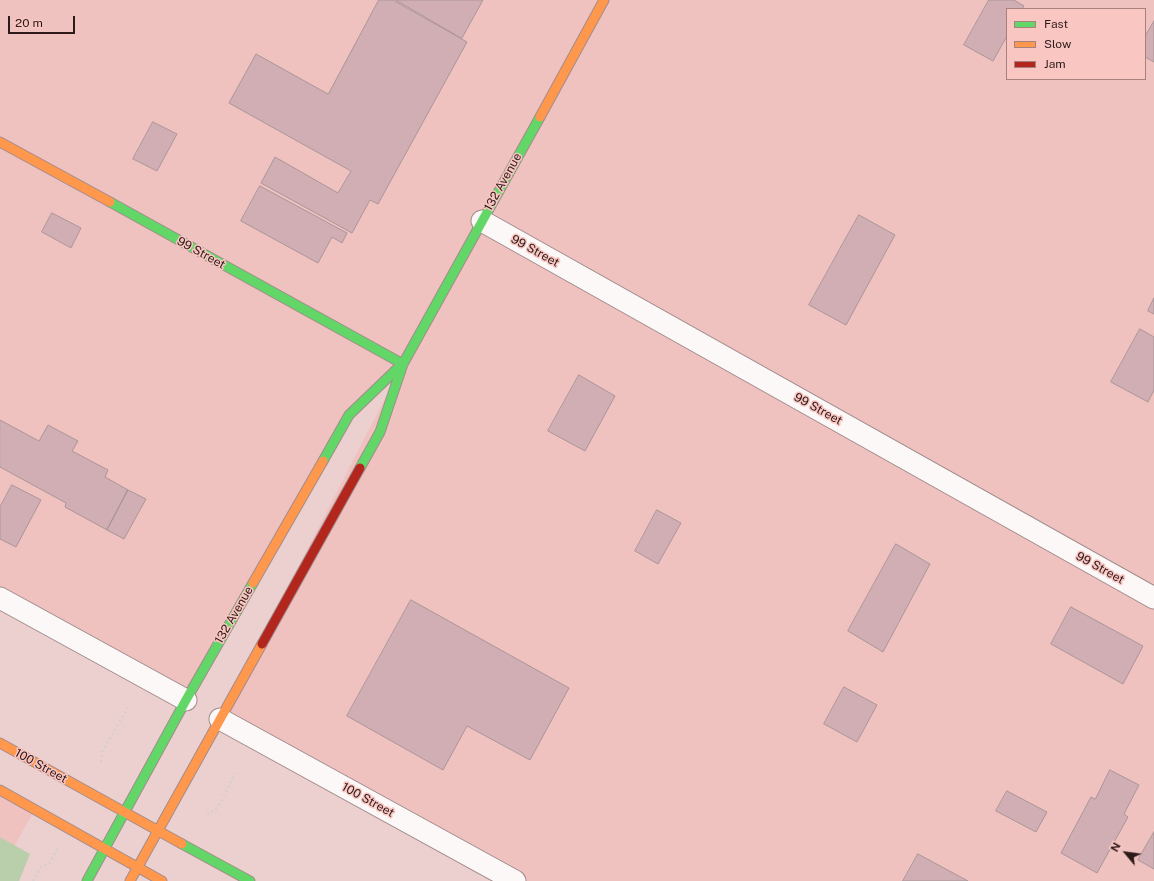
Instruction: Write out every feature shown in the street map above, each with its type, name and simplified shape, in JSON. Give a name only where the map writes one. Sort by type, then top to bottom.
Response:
[{"type":"main road","name":"132 Avenue","points":[[130,881],[380,432],[403,364],[604,0]]},
{"type":"main road","name":"99 Street","points":[[0,142],[403,364]]},
{"type":"main road","name":"132 Avenue","points":[[87,881],[186,700],[349,415],[403,364]]},
{"type":"main road","name":"100 Street","points":[[0,743],[250,881]]},
{"type":"main road","points":[[0,790],[162,881]]},
{"type":"street","name":"99 Street","points":[[482,221],[1154,598]]},
{"type":"street","points":[[0,598],[186,700]]},
{"type":"street","name":"100 Street","points":[[220,719],[515,881]]},
{"type":"path","points":[[101,762],[102,752],[128,707]]},
{"type":"path","points":[[207,814],[215,810],[221,802],[235,773]]},
{"type":"path","points":[[33,881],[40,867],[50,863],[68,828]]},
{"type":"shaded area","points":[[0,0],[1154,0],[1154,881],[515,881],[220,719],[402,365],[349,415],[186,700],[0,599]]},
{"type":"shaded area","points":[[0,790],[35,809],[0,872]]},
{"type":"green space","points":[[0,837],[30,854],[19,881],[0,881]]},
{"type":"building","points":[[379,0],[393,0],[467,42],[378,204],[370,200],[352,233],[261,183],[275,157],[338,193],[351,171],[229,103],[256,54],[328,94]]},
{"type":"building","points":[[396,0],[483,0],[462,38]]},
{"type":"building","points":[[989,0],[1014,0],[1024,6],[1023,8],[1006,8],[1006,38],[993,61],[964,45]]},
{"type":"building","points":[[1154,21],[1154,62],[1146,58],[1146,35]]},
{"type":"building","points":[[153,122],[177,134],[157,171],[133,159]]},
{"type":"building","points":[[260,186],[347,233],[342,243],[332,237],[318,263],[241,221]]},
{"type":"building","points":[[52,213],[81,228],[71,248],[42,232]]},
{"type":"building","points":[[859,215],[895,235],[846,325],[809,305]]},
{"type":"building","points":[[1154,298],[1154,314],[1148,311]]},
{"type":"building","points":[[1140,329],[1154,337],[1154,390],[1148,402],[1111,382]]},
{"type":"building","points":[[579,375],[615,396],[585,451],[548,431]]},
{"type":"building","points":[[0,420],[39,441],[48,425],[78,441],[72,451],[108,470],[105,477],[128,490],[107,530],[65,507],[66,503],[0,467]]},
{"type":"building","points":[[12,485],[41,500],[16,547],[0,539],[0,507]]},
{"type":"building","points":[[128,490],[146,499],[124,539],[107,530]]},
{"type":"building","points":[[657,510],[681,523],[658,564],[635,551]]},
{"type":"building","points":[[896,544],[930,564],[883,652],[848,631]]},
{"type":"building","points":[[411,600],[569,688],[530,760],[467,726],[443,770],[347,716]]},
{"type":"building","points":[[1071,607],[1143,646],[1123,684],[1051,644]]},
{"type":"building","points":[[844,687],[877,705],[857,742],[824,724]]},
{"type":"building","points":[[1110,770],[1139,785],[1124,814],[1128,817],[1097,873],[1061,853],[1091,797],[1095,799]]},
{"type":"building","points":[[1007,791],[1047,812],[1036,832],[996,811]]},
{"type":"building","points":[[1154,832],[1154,869],[1138,860]]},
{"type":"building","points":[[918,854],[968,881],[903,881]]},
{"type":"traffic: fast","points":[[360,468],[380,432],[403,364],[540,117]]},
{"type":"traffic: fast","points":[[110,202],[403,364]]},
{"type":"traffic: fast","points":[[323,461],[349,415],[400,366]]},
{"type":"traffic: fast","points":[[87,881],[186,700],[253,583]]},
{"type":"traffic: fast","points":[[182,844],[250,881]]},
{"type":"traffic: slow","points":[[540,117],[604,0]]},
{"type":"traffic: slow","points":[[0,142],[110,202]]},
{"type":"traffic: slow","points":[[253,583],[323,461]]},
{"type":"traffic: slow","points":[[130,881],[262,644]]},
{"type":"traffic: slow","points":[[0,743],[182,844]]},
{"type":"traffic: slow","points":[[0,790],[162,881]]},
{"type":"traffic: jam","points":[[262,644],[360,468]]}]
